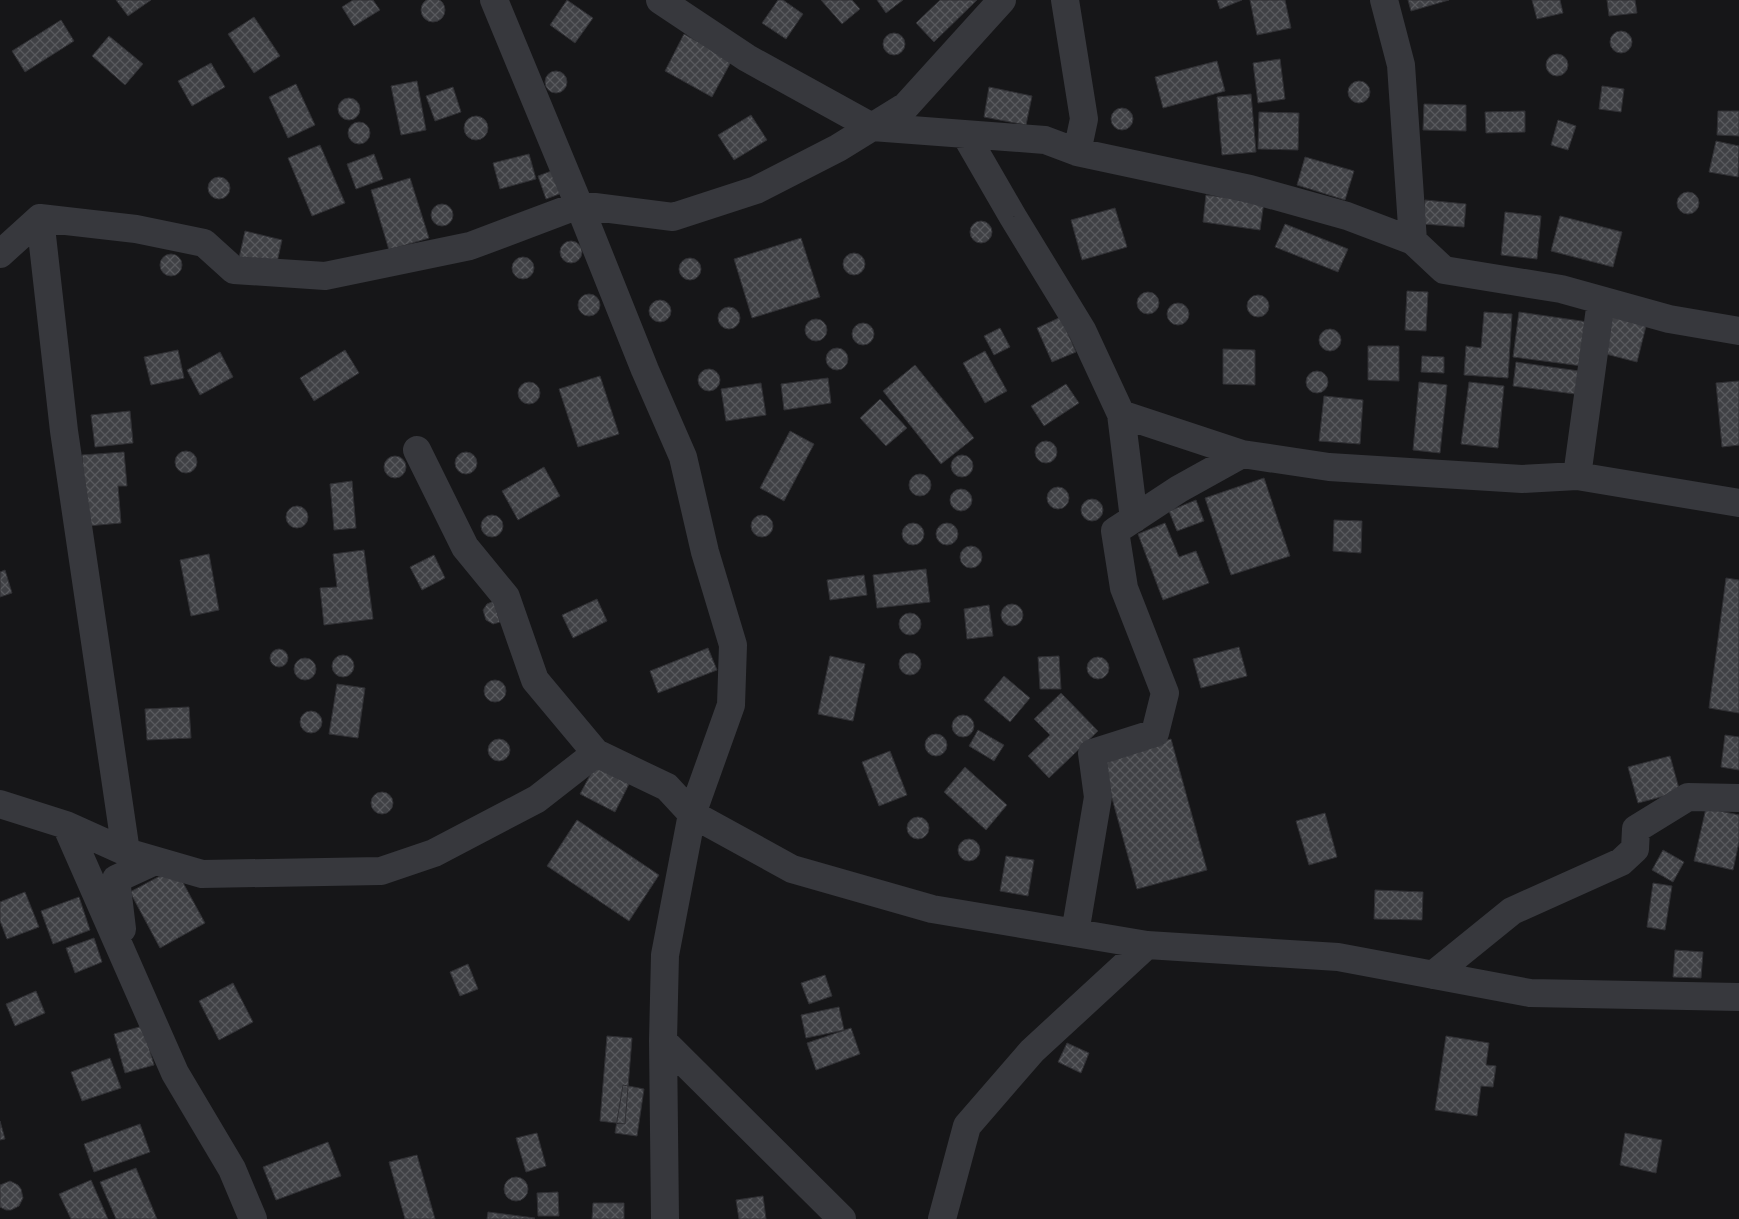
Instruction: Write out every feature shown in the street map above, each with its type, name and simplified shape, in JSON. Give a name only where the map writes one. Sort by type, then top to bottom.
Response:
[{"type":"street","points":[[494,0],[645,370],[683,457],[705,552],[732,645],[731,705],[692,814],[665,955],[663,1040],[665,1219]]},
{"type":"street","points":[[660,0],[747,58],[872,127],[1045,140],[1077,152],[1250,188],[1347,216],[1413,241],[1444,270],[1561,289],[1669,319],[1739,331]]},
{"type":"street","points":[[0,254],[40,218],[136,229],[204,243],[234,270],[325,276],[470,246],[579,205],[673,217],[756,190],[838,148],[906,106],[1002,0]]},
{"type":"street","points":[[1065,0],[1084,119],[1077,152]]},
{"type":"street","points":[[1384,0],[1401,65],[1413,241]]},
{"type":"street","points":[[965,134],[1082,330],[1121,414],[1134,519]]},
{"type":"street","points":[[40,218],[64,431],[126,852]]},
{"type":"street","points":[[1577,476],[1601,301]]},
{"type":"street","points":[[1121,414],[1242,454],[1329,467],[1522,479],[1577,476],[1739,503]]},
{"type":"street","points":[[417,450],[466,547],[506,597],[535,680],[596,753],[667,787],[692,814],[792,869],[932,909],[1147,945],[1338,957],[1530,993],[1739,997]]},
{"type":"street","points":[[1075,932],[1098,797],[1092,753],[1155,733],[1165,693],[1124,588],[1115,531],[1179,489],[1242,454]]},
{"type":"street","points":[[0,804],[66,825],[126,852],[202,874],[381,872],[434,854],[537,798],[596,753]]},
{"type":"street","points":[[1433,975],[1512,911],[1621,862],[1634,848],[1636,830],[1688,797],[1739,798]]},
{"type":"street","points":[[66,825],[175,1073],[232,1169],[253,1219]]},
{"type":"street","points":[[126,958],[116,880],[155,861]]},
{"type":"street","points":[[942,1219],[967,1126],[1032,1051],[1147,945]]},
{"type":"street","points":[[663,1040],[842,1219]]},
{"type":"building","points":[[433,-2],[441,2],[445,10],[441,18],[433,22],[425,18],[421,10],[425,2]]},
{"type":"building","points":[[116,0],[151,0],[128,16]]},
{"type":"building","points":[[353,0],[373,0],[380,10],[354,26],[342,7]]},
{"type":"building","points":[[567,0],[593,18],[575,43],[550,25]]},
{"type":"building","points":[[778,0],[783,0],[803,14],[786,39],[762,23]]},
{"type":"building","points":[[821,0],[852,0],[860,9],[842,24]]},
{"type":"building","points":[[877,0],[903,0],[886,13]]},
{"type":"building","points":[[940,0],[977,0],[934,42],[916,23]]},
{"type":"building","points":[[1217,0],[1242,0],[1220,9]]},
{"type":"building","points":[[1250,0],[1285,0],[1291,28],[1257,35]]},
{"type":"building","points":[[1408,0],[1449,0],[1411,11]]},
{"type":"building","points":[[1532,0],[1560,0],[1563,13],[1537,19]]},
{"type":"building","points":[[1607,0],[1635,0],[1637,13],[1609,16]]},
{"type":"building","points":[[254,17],[280,56],[254,73],[228,34]]},
{"type":"building","points":[[61,20],[74,41],[25,72],[12,51]]},
{"type":"building","points":[[1621,31],[1629,34],[1632,42],[1629,50],[1621,53],[1613,50],[1610,42],[1613,34]]},
{"type":"building","points":[[894,33],[902,36],[905,44],[902,52],[894,55],[886,52],[883,44],[886,36]]},
{"type":"building","points":[[684,34],[732,60],[712,97],[665,71]]},
{"type":"building","points":[[109,36],[143,64],[125,85],[92,56]]},
{"type":"building","points":[[1553,54],[1561,54],[1568,61],[1568,69],[1561,76],[1553,76],[1546,69],[1546,61]]},
{"type":"building","points":[[1280,59],[1285,99],[1258,103],[1253,63]]},
{"type":"building","points":[[1217,61],[1225,91],[1163,108],[1155,77]]},
{"type":"building","points":[[211,63],[225,87],[192,106],[178,81]]},
{"type":"building","points":[[552,71],[560,71],[567,78],[567,86],[560,93],[552,93],[545,86],[545,78]]},
{"type":"building","points":[[417,81],[426,130],[401,135],[391,86]]},
{"type":"building","points":[[1359,81],[1367,84],[1370,92],[1367,100],[1359,103],[1351,100],[1348,92],[1351,84]]},
{"type":"building","points":[[296,84],[315,125],[288,138],[269,97]]},
{"type":"building","points":[[1602,86],[1624,89],[1621,112],[1599,109]]},
{"type":"building","points":[[453,87],[461,112],[435,121],[426,96]]},
{"type":"building","points":[[989,87],[1032,96],[1026,125],[984,117]]},
{"type":"building","points":[[1251,94],[1256,152],[1222,155],[1217,97]]},
{"type":"building","points":[[345,98],[353,98],[360,105],[360,113],[353,120],[345,120],[338,113],[338,105]]},
{"type":"building","points":[[1424,104],[1466,105],[1466,131],[1423,130]]},
{"type":"building","points":[[1122,108],[1130,111],[1133,119],[1130,127],[1122,130],[1114,127],[1111,119],[1114,111]]},
{"type":"building","points":[[1525,111],[1525,132],[1486,133],[1485,112]]},
{"type":"building","points":[[1718,111],[1739,111],[1739,136],[1717,135]]},
{"type":"building","points":[[1259,112],[1299,113],[1298,150],[1258,149]]},
{"type":"building","points":[[751,115],[767,140],[734,160],[718,135]]},
{"type":"building","points":[[476,116],[481,117],[487,123],[487,133],[481,139],[476,140],[471,139],[465,133],[464,128],[465,123],[471,117]]},
{"type":"building","points":[[1558,120],[1576,126],[1568,150],[1551,145]]},
{"type":"building","points":[[359,122],[367,125],[370,133],[367,141],[359,144],[351,141],[348,133],[351,125]]},
{"type":"building","points":[[1716,141],[1739,146],[1738,177],[1709,172]]},
{"type":"building","points":[[320,145],[345,203],[312,216],[288,158]]},
{"type":"building","points":[[374,154],[383,179],[356,189],[347,164]]},
{"type":"building","points":[[529,154],[536,179],[500,189],[493,163]]},
{"type":"building","points":[[1305,157],[1354,171],[1345,200],[1297,185]]},
{"type":"building","points":[[554,170],[562,193],[546,199],[538,176]]},
{"type":"building","points":[[215,177],[223,177],[230,184],[230,192],[223,199],[215,199],[208,192],[208,184]]},
{"type":"building","points":[[410,178],[429,238],[389,250],[371,190]]},
{"type":"building","points":[[1688,192],[1696,195],[1699,203],[1696,211],[1688,214],[1680,211],[1677,203],[1680,195]]},
{"type":"building","points":[[1206,195],[1264,202],[1260,230],[1203,222]]},
{"type":"building","points":[[1425,200],[1466,204],[1464,227],[1423,224]]},
{"type":"building","points":[[442,204],[450,207],[453,215],[450,223],[442,226],[434,223],[431,215],[434,207]]},
{"type":"building","points":[[1115,208],[1127,247],[1082,260],[1071,220]]},
{"type":"building","points":[[1505,212],[1541,216],[1537,259],[1501,255]]},
{"type":"building","points":[[1560,216],[1622,232],[1613,267],[1551,251]]},
{"type":"building","points":[[977,221],[985,221],[992,228],[992,236],[985,243],[977,243],[970,236],[970,228]]},
{"type":"building","points":[[1285,224],[1348,249],[1338,272],[1275,247]]},
{"type":"building","points":[[245,231],[282,240],[276,267],[239,258]]},
{"type":"building","points":[[801,238],[820,297],[752,318],[734,259]]},
{"type":"building","points":[[571,241],[579,244],[582,252],[579,260],[571,263],[563,260],[560,252],[563,244]]},
{"type":"building","points":[[854,253],[862,256],[865,264],[862,272],[854,275],[846,272],[843,264],[846,256]]},
{"type":"building","points":[[167,254],[175,254],[182,261],[182,269],[175,276],[167,276],[160,269],[160,261]]},
{"type":"building","points":[[523,257],[531,260],[534,268],[531,276],[523,279],[515,276],[512,268],[515,260]]},
{"type":"building","points":[[686,258],[694,258],[701,265],[701,273],[694,280],[686,280],[679,273],[679,265]]},
{"type":"building","points":[[1407,291],[1428,292],[1426,331],[1405,330]]},
{"type":"building","points":[[1148,292],[1156,295],[1159,303],[1156,311],[1148,314],[1140,311],[1137,303],[1140,295]]},
{"type":"building","points":[[589,294],[597,297],[600,305],[597,313],[589,316],[581,313],[578,305],[581,297]]},
{"type":"building","points":[[1258,295],[1266,298],[1269,306],[1266,314],[1258,317],[1250,314],[1247,306],[1250,298]]},
{"type":"building","points":[[660,300],[668,303],[671,311],[668,319],[660,322],[652,319],[649,311],[652,303]]},
{"type":"building","points":[[1178,303],[1186,306],[1189,314],[1186,322],[1178,325],[1170,322],[1167,314],[1170,306]]},
{"type":"building","points":[[729,307],[737,310],[740,318],[737,326],[729,329],[721,326],[718,318],[721,310]]},
{"type":"building","points":[[1603,311],[1647,322],[1637,362],[1594,351]]},
{"type":"building","points":[[1484,312],[1512,314],[1508,378],[1464,375],[1466,346],[1481,348]]},
{"type":"building","points":[[1519,312],[1588,322],[1582,366],[1513,357]]},
{"type":"building","points":[[1061,317],[1076,352],[1052,362],[1037,328]]},
{"type":"building","points":[[816,319],[824,322],[827,330],[824,338],[816,341],[808,338],[805,330],[808,322]]},
{"type":"building","points":[[863,323],[871,326],[874,334],[871,342],[863,345],[855,342],[852,334],[855,326]]},
{"type":"building","points":[[1000,328],[1010,347],[994,355],[984,336]]},
{"type":"building","points":[[1330,329],[1338,332],[1341,340],[1338,348],[1330,351],[1322,348],[1319,340],[1322,332]]},
{"type":"building","points":[[1368,346],[1399,346],[1399,381],[1368,380]]},
{"type":"building","points":[[837,348],[845,351],[848,359],[845,367],[837,370],[829,367],[826,359],[829,351]]},
{"type":"building","points":[[1223,349],[1255,350],[1255,385],[1223,384]]},
{"type":"building","points":[[178,350],[184,378],[151,385],[144,357]]},
{"type":"building","points":[[345,350],[359,373],[314,401],[300,378]]},
{"type":"building","points":[[985,351],[1007,391],[985,403],[963,363]]},
{"type":"building","points":[[220,352],[233,377],[200,395],[187,370]]},
{"type":"building","points":[[1422,356],[1444,357],[1444,373],[1421,372]]},
{"type":"building","points":[[1516,362],[1579,371],[1575,394],[1513,386]]},
{"type":"building","points":[[915,365],[974,438],[941,464],[883,391]]},
{"type":"building","points":[[709,369],[717,372],[720,380],[717,388],[709,391],[701,388],[698,380],[701,372]]},
{"type":"building","points":[[1317,371],[1325,374],[1328,382],[1325,390],[1317,393],[1309,390],[1306,382],[1309,374]]},
{"type":"building","points":[[600,376],[619,434],[578,447],[559,389]]},
{"type":"building","points":[[828,378],[831,403],[784,410],[781,384]]},
{"type":"building","points":[[1739,381],[1739,445],[1722,447],[1716,383]]},
{"type":"building","points":[[529,382],[537,385],[540,393],[537,401],[529,404],[521,401],[518,393],[521,385]]},
{"type":"building","points":[[1419,382],[1447,385],[1440,453],[1413,450]]},
{"type":"building","points":[[1469,382],[1504,386],[1498,448],[1461,444]]},
{"type":"building","points":[[761,383],[766,415],[726,421],[721,389]]},
{"type":"building","points":[[1066,384],[1079,403],[1044,426],[1031,406]]},
{"type":"building","points":[[1324,396],[1363,400],[1360,444],[1319,441]]},
{"type":"building","points":[[880,399],[907,428],[886,446],[860,418]]},
{"type":"building","points":[[130,411],[133,443],[95,447],[91,415]]},
{"type":"building","points":[[790,431],[814,444],[784,501],[760,488]]},
{"type":"building","points":[[1042,441],[1050,441],[1057,448],[1057,456],[1050,463],[1042,463],[1035,456],[1035,448]]},
{"type":"building","points":[[186,451],[194,454],[197,462],[194,470],[186,473],[178,470],[175,462],[178,454]]},
{"type":"building","points":[[124,452],[127,486],[118,486],[121,523],[87,526],[82,455]]},
{"type":"building","points":[[466,452],[474,455],[477,463],[474,471],[466,474],[458,471],[455,463],[458,455]]},
{"type":"building","points":[[962,455],[970,458],[973,466],[970,474],[962,477],[954,474],[951,466],[954,458]]},
{"type":"building","points":[[391,456],[399,456],[406,463],[406,471],[399,478],[391,478],[384,471],[384,463]]},
{"type":"building","points":[[544,467],[560,496],[518,520],[502,491]]},
{"type":"building","points":[[920,474],[928,477],[931,485],[928,493],[920,496],[912,493],[909,485],[912,477]]},
{"type":"building","points":[[1264,478],[1290,556],[1231,575],[1205,498]]},
{"type":"building","points":[[352,481],[356,528],[334,530],[330,484]]},
{"type":"building","points":[[1054,487],[1062,487],[1069,494],[1069,502],[1062,509],[1054,509],[1047,502],[1047,494]]},
{"type":"building","points":[[957,489],[965,489],[972,496],[972,504],[965,511],[957,511],[950,504],[950,496]]},
{"type":"building","points":[[1088,499],[1096,499],[1103,506],[1103,514],[1096,521],[1088,521],[1081,514],[1081,506]]},
{"type":"building","points":[[1196,500],[1204,521],[1177,531],[1169,511]]},
{"type":"building","points":[[297,506],[305,509],[308,517],[305,525],[297,528],[289,525],[286,517],[289,509]]},
{"type":"building","points":[[488,515],[496,515],[503,522],[503,530],[496,537],[488,537],[481,530],[481,522]]},
{"type":"building","points":[[758,515],[766,515],[773,522],[773,530],[766,537],[758,537],[751,530],[751,522]]},
{"type":"building","points":[[1334,520],[1362,521],[1361,553],[1333,551]]},
{"type":"building","points":[[909,523],[917,523],[924,530],[924,538],[917,545],[909,545],[902,538],[902,530]]},
{"type":"building","points":[[943,523],[951,523],[958,530],[958,538],[951,545],[943,545],[936,538],[936,530]]},
{"type":"building","points":[[1165,523],[1179,557],[1196,551],[1209,583],[1163,600],[1138,534]]},
{"type":"building","points":[[971,546],[979,549],[982,557],[979,565],[971,568],[963,565],[960,557],[963,549]]},
{"type":"building","points":[[364,550],[373,619],[324,625],[320,588],[337,587],[333,554]]},
{"type":"building","points":[[209,554],[219,610],[191,616],[180,560]]},
{"type":"building","points":[[434,555],[445,578],[422,590],[410,567]]},
{"type":"building","points":[[926,569],[930,602],[877,608],[873,575]]},
{"type":"building","points":[[5,570],[12,593],[0,597],[0,572]]},
{"type":"building","points":[[864,575],[867,595],[830,600],[827,580]]},
{"type":"building","points":[[1726,578],[1739,580],[1739,713],[1709,708]]},
{"type":"building","points":[[597,599],[607,621],[573,638],[562,615]]},
{"type":"building","points":[[494,601],[500,622],[493,624],[486,620],[483,610],[487,604]]},
{"type":"building","points":[[1012,604],[1020,607],[1023,615],[1020,623],[1012,626],[1004,623],[1001,615],[1004,607]]},
{"type":"building","points":[[989,605],[993,636],[967,639],[964,609]]},
{"type":"building","points":[[910,613],[918,616],[921,624],[918,632],[910,635],[902,632],[899,624],[902,616]]},
{"type":"building","points":[[1239,647],[1247,676],[1201,688],[1193,659]]},
{"type":"building","points":[[708,648],[717,670],[658,693],[650,671]]},
{"type":"building","points":[[275,649],[283,649],[288,654],[286,665],[275,667],[270,662],[270,654]]},
{"type":"building","points":[[910,653],[918,656],[921,664],[918,672],[910,675],[902,672],[899,664],[902,656]]},
{"type":"building","points":[[343,655],[351,658],[354,666],[351,674],[343,677],[335,674],[332,666],[335,658]]},
{"type":"building","points":[[830,656],[865,664],[853,721],[818,714]]},
{"type":"building","points":[[1059,656],[1061,689],[1040,689],[1038,657]]},
{"type":"building","points":[[1094,657],[1102,657],[1109,664],[1109,672],[1102,679],[1094,679],[1087,672],[1087,664]]},
{"type":"building","points":[[305,658],[313,661],[316,669],[313,677],[305,680],[297,677],[294,669],[297,661]]},
{"type":"building","points":[[1004,676],[1030,698],[1010,722],[984,700]]},
{"type":"building","points":[[495,680],[503,683],[506,691],[503,699],[495,702],[487,699],[484,691],[487,683]]},
{"type":"building","points":[[337,684],[365,688],[358,738],[329,734]]},
{"type":"building","points":[[1061,693],[1098,731],[1049,778],[1028,756],[1050,735],[1034,719]]},
{"type":"building","points":[[189,707],[191,738],[147,740],[145,709]]},
{"type":"building","points":[[311,711],[319,714],[322,722],[319,730],[311,733],[303,730],[300,722],[303,714]]},
{"type":"building","points":[[963,715],[971,718],[974,726],[971,734],[963,737],[955,734],[952,726],[955,718]]},
{"type":"building","points":[[978,730],[1004,745],[994,761],[969,746]]},
{"type":"building","points":[[932,734],[940,734],[947,741],[947,749],[940,756],[932,756],[925,749],[925,741]]},
{"type":"building","points":[[1725,735],[1739,737],[1739,770],[1721,767]]},
{"type":"building","points":[[499,739],[507,742],[510,750],[507,758],[499,761],[491,758],[488,750],[491,742]]},
{"type":"building","points":[[1171,739],[1207,870],[1137,889],[1101,758]]},
{"type":"building","points":[[890,751],[907,795],[879,806],[862,762]]},
{"type":"building","points":[[1670,756],[1680,792],[1638,803],[1628,767]]},
{"type":"building","points":[[595,766],[629,784],[615,812],[580,794]]},
{"type":"building","points":[[965,767],[1007,805],[986,830],[944,792]]},
{"type":"building","points":[[382,792],[390,795],[393,803],[390,811],[382,814],[374,811],[371,803],[374,795]]},
{"type":"building","points":[[1706,808],[1739,815],[1739,842],[1733,870],[1694,861]]},
{"type":"building","points":[[1325,813],[1337,857],[1309,865],[1296,821]]},
{"type":"building","points":[[918,817],[926,820],[929,828],[926,836],[918,839],[910,836],[907,828],[910,820]]},
{"type":"building","points":[[577,820],[659,875],[629,921],[547,866]]},
{"type":"building","points":[[969,839],[977,842],[980,850],[977,858],[969,861],[961,858],[958,850],[961,842]]},
{"type":"building","points":[[1663,850],[1684,862],[1673,882],[1652,870]]},
{"type":"building","points":[[1006,856],[1034,860],[1028,896],[1000,891]]},
{"type":"building","points":[[175,868],[205,923],[160,948],[130,892]]},
{"type":"building","points":[[1653,883],[1672,886],[1665,930],[1647,927]]},
{"type":"building","points":[[1375,890],[1423,892],[1422,920],[1374,919]]},
{"type":"building","points":[[25,892],[39,927],[7,939],[0,921],[0,902]]},
{"type":"building","points":[[79,897],[90,930],[53,944],[41,911]]},
{"type":"building","points":[[94,938],[102,962],[75,973],[66,948]]},
{"type":"building","points":[[1675,950],[1703,952],[1701,978],[1673,977]]},
{"type":"building","points":[[468,964],[478,989],[460,996],[450,972]]},
{"type":"building","points":[[825,975],[832,996],[809,1004],[801,983]]},
{"type":"building","points":[[233,983],[253,1022],[219,1040],[199,1001]]},
{"type":"building","points":[[36,991],[45,1013],[15,1026],[6,1004]]},
{"type":"building","points":[[839,1007],[844,1030],[806,1038],[801,1015]]},
{"type":"building","points":[[143,1026],[154,1065],[125,1073],[114,1034]]},
{"type":"building","points":[[851,1028],[860,1054],[816,1070],[807,1043]]},
{"type":"building","points":[[607,1036],[632,1038],[625,1124],[600,1121]]},
{"type":"building","points":[[1446,1036],[1489,1043],[1486,1065],[1496,1066],[1493,1087],[1481,1086],[1477,1116],[1435,1110]]},
{"type":"building","points":[[1067,1043],[1089,1053],[1081,1073],[1058,1062]]},
{"type":"building","points":[[110,1058],[121,1088],[82,1101],[71,1072]]},
{"type":"building","points":[[623,1085],[644,1089],[637,1136],[615,1133]]},
{"type":"building","points":[[0,1121],[5,1139],[0,1140]]},
{"type":"building","points":[[140,1124],[150,1152],[94,1172],[84,1144]]},
{"type":"building","points":[[537,1133],[546,1166],[526,1172],[516,1138]]},
{"type":"building","points":[[1625,1133],[1662,1140],[1656,1173],[1620,1165]]},
{"type":"building","points":[[328,1142],[341,1176],[276,1200],[263,1167]]},
{"type":"building","points":[[417,1155],[435,1219],[405,1219],[389,1162]]},
{"type":"building","points":[[136,1168],[157,1219],[116,1219],[100,1182]]},
{"type":"building","points":[[516,1177],[525,1180],[528,1189],[525,1198],[516,1201],[507,1198],[504,1189],[507,1180]]},
{"type":"building","points":[[91,1180],[108,1219],[71,1219],[59,1194]]},
{"type":"building","points":[[10,1181],[18,1185],[23,1198],[19,1206],[6,1210],[0,1207],[0,1185]]},
{"type":"building","points":[[558,1192],[559,1216],[538,1216],[537,1193]]},
{"type":"building","points":[[763,1196],[766,1219],[739,1219],[736,1200]]},
{"type":"building","points":[[593,1203],[624,1203],[624,1219],[592,1219]]},
{"type":"building","points":[[488,1212],[535,1218],[487,1219]]}]
